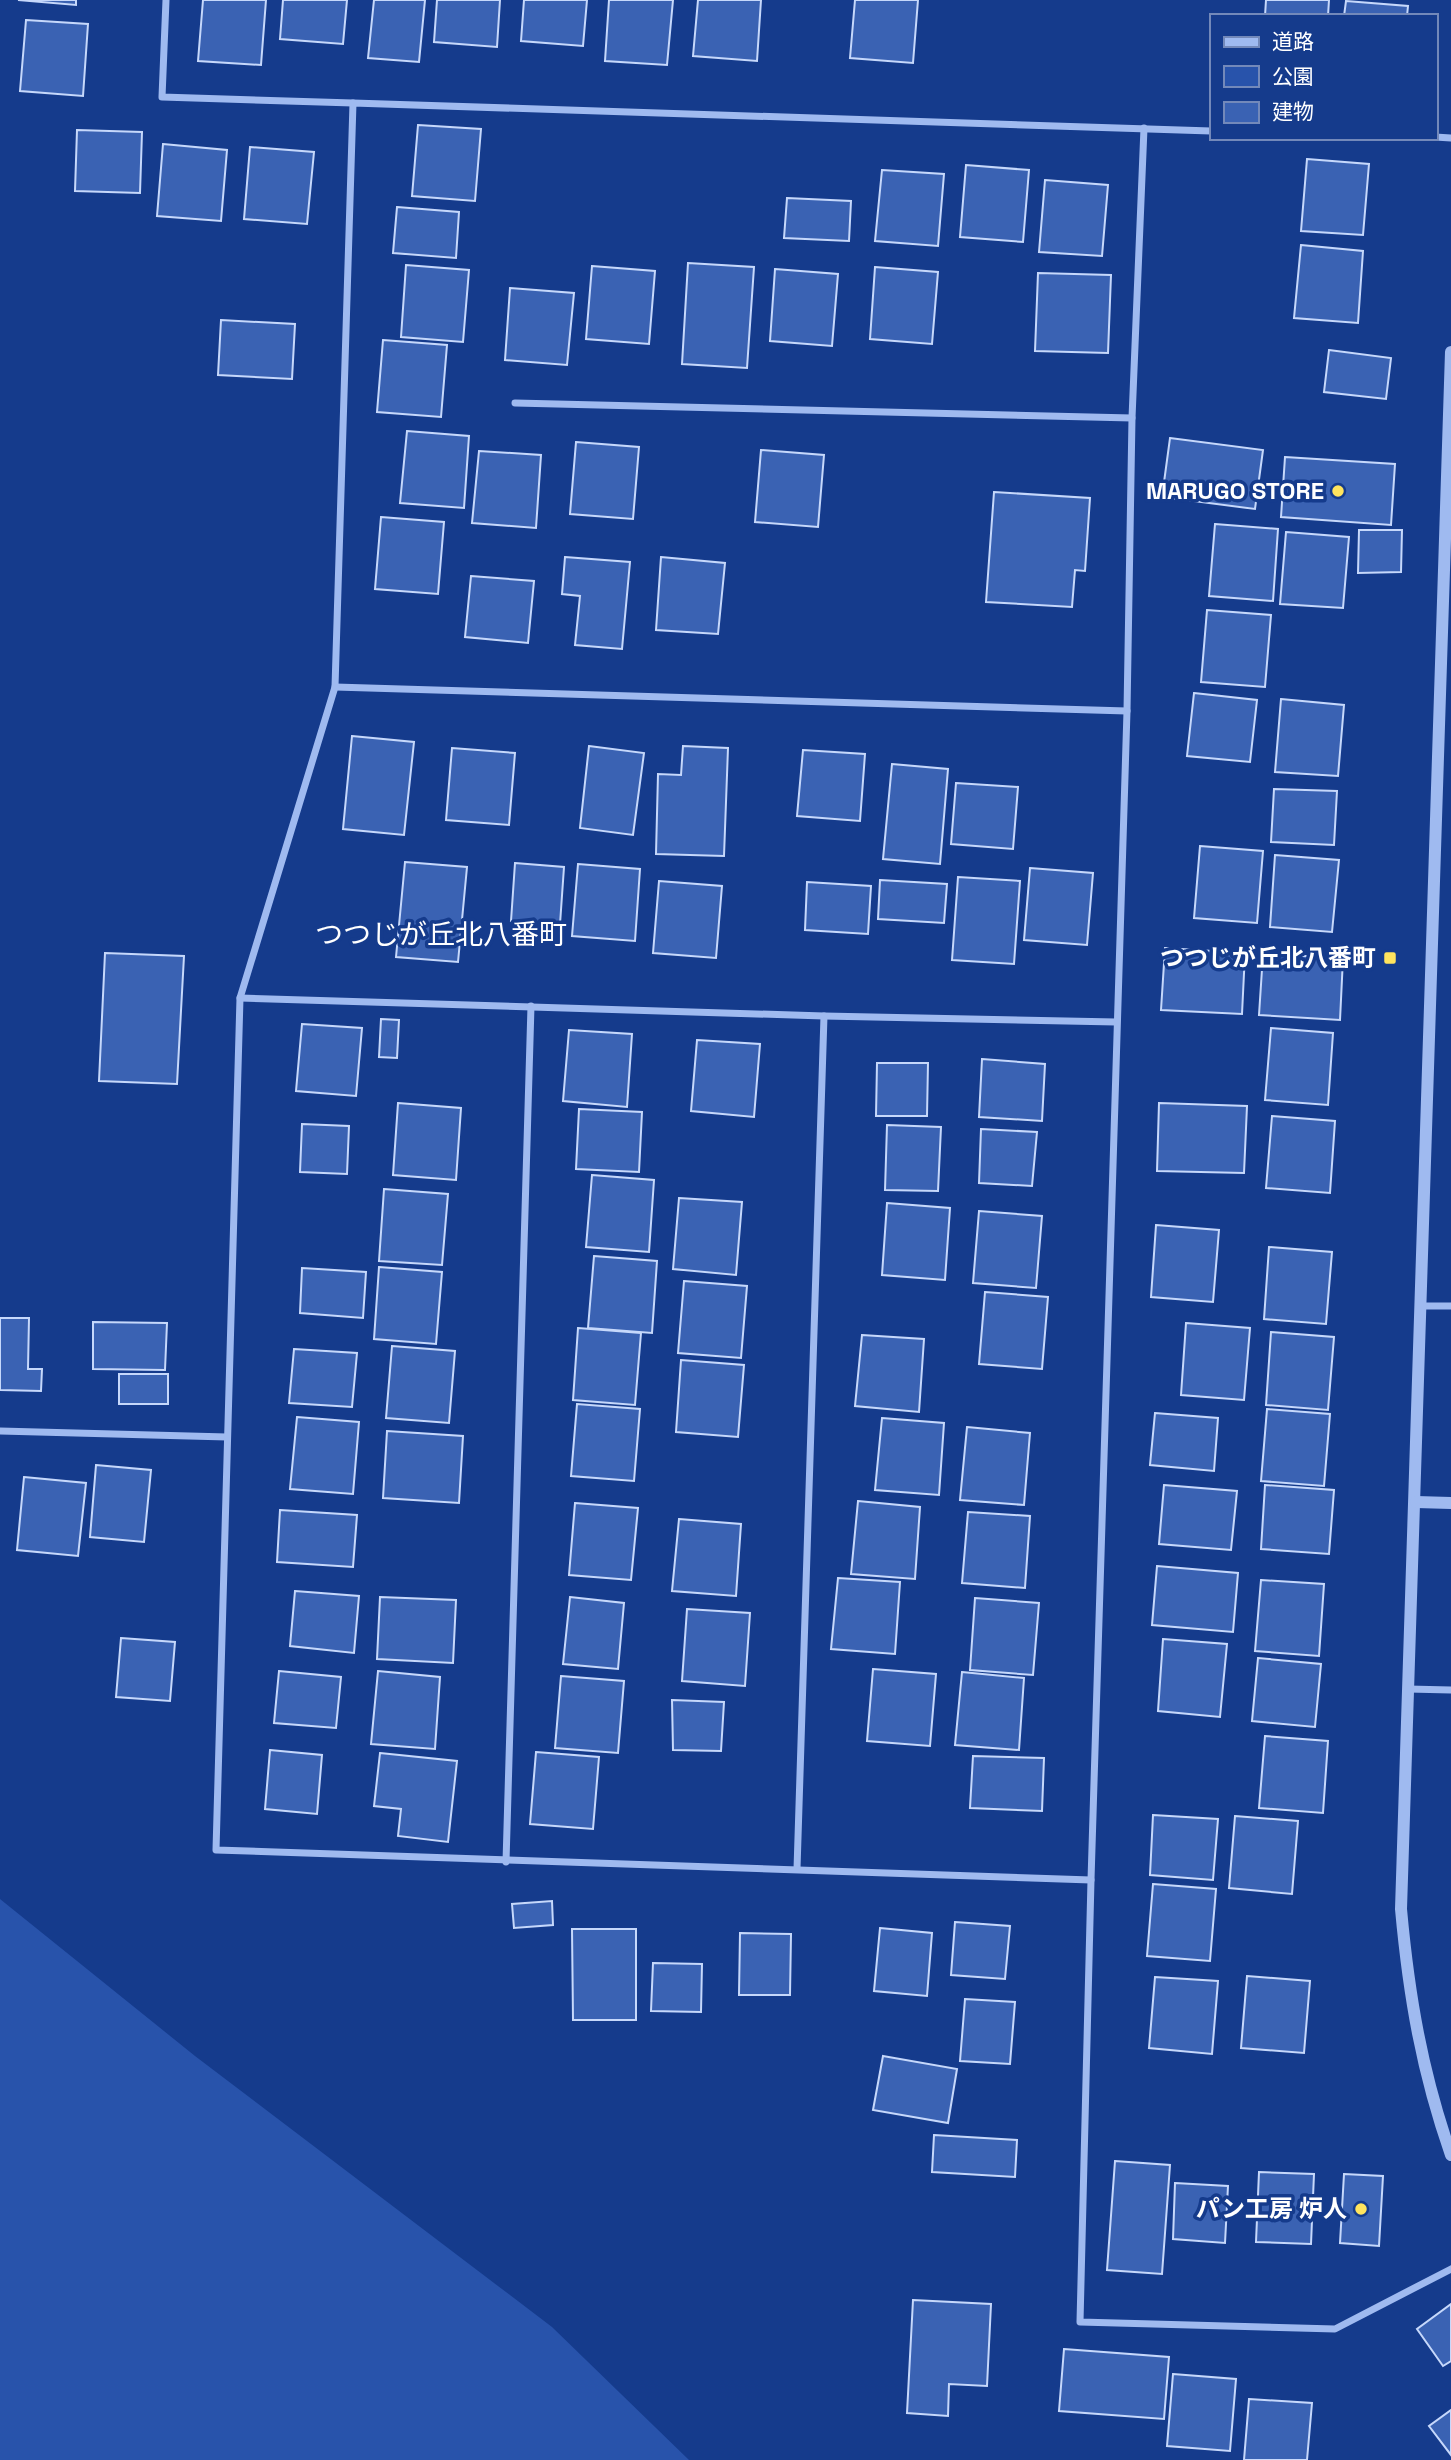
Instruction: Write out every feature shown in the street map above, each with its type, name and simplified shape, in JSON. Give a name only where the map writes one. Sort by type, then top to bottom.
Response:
[{"type":"street","points":[[166,0],[162,97],[1210,131]]},
{"type":"street","points":[[353,103],[335,687],[240,998],[216,1850],[1091,1880]]},
{"type":"street","points":[[1144,128],[1132,418],[1127,711],[1080,2322],[1335,2329],[1451,2269]]},
{"type":"street","points":[[1451,352],[1401,1909],[1418,2040],[1434,2106],[1451,2155]]},
{"type":"street","points":[[515,403],[1132,418]]},
{"type":"street","points":[[335,687],[1127,711]]},
{"type":"street","points":[[240,998],[1116,1022]]},
{"type":"street","points":[[506,1862],[531,1006]]},
{"type":"street","points":[[797,1869],[824,1016]]},
{"type":"street","points":[[1421,1306],[1451,1306]]},
{"type":"street","points":[[0,1431],[227,1437]]},
{"type":"street","points":[[1416,1502],[1451,1503]]},
{"type":"street","points":[[1408,1689],[1451,1690]]},
{"type":"green space","points":[[0,1899],[195,2056],[552,2327],[689,2460],[0,2460]]},
{"type":"building","points":[[18,0],[76,0],[76,5]]},
{"type":"building","points":[[203,0],[266,0],[261,65],[198,61]]},
{"type":"building","points":[[283,0],[347,0],[343,44],[280,39]]},
{"type":"building","points":[[374,0],[425,0],[419,62],[368,58]]},
{"type":"building","points":[[437,0],[500,0],[497,47],[434,42]]},
{"type":"building","points":[[524,0],[587,0],[583,46],[521,41]]},
{"type":"building","points":[[609,0],[673,0],[667,65],[605,61]]},
{"type":"building","points":[[698,0],[761,0],[757,61],[693,56]]},
{"type":"building","points":[[855,0],[918,0],[913,63],[850,58]]},
{"type":"building","points":[[1266,0],[1329,0],[1328,14],[1265,14]]},
{"type":"building","points":[[1346,1],[1408,6],[1407,14],[1344,14]]},
{"type":"building","points":[[26,20],[88,24],[83,96],[20,91]]},
{"type":"building","points":[[418,125],[481,129],[475,201],[412,196]]},
{"type":"building","points":[[77,130],[142,132],[140,193],[75,191]]},
{"type":"building","points":[[163,144],[227,150],[221,221],[157,216]]},
{"type":"building","points":[[250,147],[314,152],[307,224],[244,219]]},
{"type":"building","points":[[1307,159],[1369,164],[1363,235],[1301,231]]},
{"type":"building","points":[[966,165],[1029,170],[1023,242],[960,237]]},
{"type":"building","points":[[882,170],[944,174],[938,246],[875,241]]},
{"type":"building","points":[[1045,180],[1108,185],[1102,256],[1039,252]]},
{"type":"building","points":[[787,198],[851,201],[849,241],[784,238]]},
{"type":"building","points":[[397,207],[459,212],[456,258],[393,253]]},
{"type":"building","points":[[1301,245],[1363,251],[1358,323],[1294,318]]},
{"type":"building","points":[[688,263],[754,267],[747,368],[682,364]]},
{"type":"building","points":[[406,265],[469,270],[463,342],[401,337]]},
{"type":"building","points":[[592,266],[655,271],[649,344],[586,339]]},
{"type":"building","points":[[875,267],[938,272],[932,344],[870,339]]},
{"type":"building","points":[[775,269],[838,274],[832,346],[770,341]]},
{"type":"building","points":[[1038,273],[1111,275],[1108,353],[1035,351]]},
{"type":"building","points":[[510,288],[574,293],[567,365],[505,360]]},
{"type":"building","points":[[221,320],[295,324],[292,379],[218,375]]},
{"type":"building","points":[[383,340],[447,345],[441,417],[377,412]]},
{"type":"building","points":[[1329,350],[1391,358],[1386,399],[1324,392]]},
{"type":"building","points":[[407,431],[469,436],[464,508],[400,503]]},
{"type":"building","points":[[1170,438],[1263,450],[1255,509],[1162,497]]},
{"type":"building","points":[[576,442],[639,447],[633,519],[570,514]]},
{"type":"building","points":[[761,450],[824,455],[818,527],[755,522]]},
{"type":"building","points":[[479,451],[541,455],[536,528],[472,523]]},
{"type":"building","name":"MARUGO STORE","points":[[1285,457],[1395,464],[1391,525],[1281,517]]},
{"type":"building","points":[[994,492],[1090,498],[1085,571],[1075,570],[1072,607],[986,602]]},
{"type":"building","points":[[381,517],[444,522],[438,594],[375,589]]},
{"type":"building","points":[[1215,524],[1278,529],[1273,601],[1209,596]]},
{"type":"building","points":[[1359,530],[1402,530],[1401,572],[1358,573]]},
{"type":"building","points":[[1286,532],[1349,537],[1343,608],[1280,604]]},
{"type":"building","points":[[565,557],[630,562],[622,649],[575,645],[580,596],[562,594]]},
{"type":"building","points":[[661,557],[725,563],[718,634],[656,630]]},
{"type":"building","points":[[471,576],[534,581],[528,643],[465,637]]},
{"type":"building","points":[[1207,610],[1271,615],[1265,687],[1201,682]]},
{"type":"building","points":[[1194,693],[1257,700],[1250,762],[1187,756]]},
{"type":"building","points":[[1281,699],[1344,705],[1338,776],[1275,772]]},
{"type":"building","points":[[352,736],[414,742],[404,835],[343,829]]},
{"type":"building","points":[[589,746],[644,753],[633,835],[580,828]]},
{"type":"building","points":[[683,746],[728,748],[724,856],[656,854],[658,774],[681,775]]},
{"type":"building","points":[[452,748],[515,753],[509,825],[446,820]]},
{"type":"building","points":[[803,750],[865,754],[860,821],[797,816]]},
{"type":"building","points":[[892,764],[948,769],[940,864],[883,859]]},
{"type":"building","points":[[956,783],[1018,787],[1013,849],[951,844]]},
{"type":"building","points":[[1274,789],[1337,791],[1334,845],[1271,842]]},
{"type":"building","points":[[1200,846],[1263,851],[1257,923],[1194,918]]},
{"type":"building","points":[[1275,855],[1339,860],[1332,932],[1270,927]]},
{"type":"building","points":[[405,862],[467,867],[458,962],[396,957]]},
{"type":"building","points":[[515,863],[564,867],[560,924],[511,921]]},
{"type":"building","points":[[578,864],[640,869],[635,941],[572,936]]},
{"type":"building","points":[[1030,868],[1093,873],[1087,945],[1024,940]]},
{"type":"building","points":[[958,877],[1020,881],[1014,964],[952,960]]},
{"type":"building","points":[[880,880],[947,884],[944,923],[878,919]]},
{"type":"building","points":[[659,881],[722,886],[716,958],[653,953]]},
{"type":"building","points":[[807,882],[871,886],[868,934],[805,930]]},
{"type":"building","points":[[1165,948],[1245,953],[1242,1014],[1161,1010]]},
{"type":"building","points":[[105,953],[184,956],[177,1084],[99,1081]]},
{"type":"building","points":[[1263,954],[1343,958],[1340,1020],[1259,1015]]},
{"type":"building","points":[[381,1019],[399,1020],[397,1058],[379,1057]]},
{"type":"building","points":[[302,1024],[362,1028],[356,1096],[296,1091]]},
{"type":"building","points":[[1271,1028],[1333,1033],[1328,1105],[1265,1100]]},
{"type":"building","points":[[569,1030],[632,1034],[627,1107],[563,1101]]},
{"type":"building","points":[[697,1040],[760,1044],[754,1117],[691,1111]]},
{"type":"building","points":[[982,1059],[1045,1064],[1042,1121],[979,1117]]},
{"type":"building","points":[[877,1063],[928,1063],[927,1116],[876,1116]]},
{"type":"building","points":[[398,1103],[461,1108],[456,1180],[393,1175]]},
{"type":"building","points":[[1159,1103],[1247,1106],[1244,1173],[1157,1171]]},
{"type":"building","points":[[579,1109],[642,1112],[639,1172],[576,1169]]},
{"type":"building","points":[[1272,1116],[1335,1121],[1330,1193],[1266,1188]]},
{"type":"building","points":[[302,1124],[349,1126],[347,1174],[300,1172]]},
{"type":"building","points":[[887,1125],[941,1127],[938,1191],[885,1190]]},
{"type":"building","points":[[981,1129],[1037,1132],[1032,1186],[979,1183]]},
{"type":"building","points":[[592,1175],[654,1180],[649,1252],[586,1247]]},
{"type":"building","points":[[384,1189],[448,1194],[442,1265],[379,1261]]},
{"type":"building","points":[[679,1198],[742,1202],[736,1275],[673,1269]]},
{"type":"building","points":[[887,1203],[950,1208],[945,1280],[882,1275]]},
{"type":"building","points":[[979,1211],[1042,1216],[1036,1288],[973,1283]]},
{"type":"building","points":[[1156,1225],[1219,1230],[1213,1302],[1151,1297]]},
{"type":"building","points":[[1269,1247],[1332,1252],[1326,1324],[1264,1319]]},
{"type":"building","points":[[594,1256],[657,1261],[652,1333],[588,1328]]},
{"type":"building","points":[[379,1267],[442,1272],[436,1344],[374,1339]]},
{"type":"building","points":[[302,1268],[366,1272],[363,1318],[300,1313]]},
{"type":"building","points":[[684,1281],[747,1286],[741,1358],[678,1353]]},
{"type":"building","points":[[985,1292],[1048,1297],[1042,1369],[979,1364]]},
{"type":"building","points":[[0,1318],[29,1318],[28,1369],[42,1369],[41,1391],[0,1390]]},
{"type":"building","points":[[93,1322],[167,1323],[165,1370],[93,1369]]},
{"type":"building","points":[[1186,1323],[1250,1328],[1244,1400],[1181,1395]]},
{"type":"building","points":[[578,1328],[641,1333],[635,1405],[573,1400]]},
{"type":"building","points":[[1271,1332],[1334,1337],[1328,1410],[1266,1405]]},
{"type":"building","points":[[862,1335],[924,1339],[919,1412],[855,1406]]},
{"type":"building","points":[[392,1346],[455,1351],[449,1423],[386,1418]]},
{"type":"building","points":[[294,1349],[357,1353],[352,1407],[289,1403]]},
{"type":"building","points":[[681,1360],[744,1365],[738,1437],[676,1432]]},
{"type":"building","points":[[119,1374],[168,1374],[168,1404],[119,1404]]},
{"type":"building","points":[[577,1404],[640,1409],[634,1481],[571,1476]]},
{"type":"building","points":[[1267,1409],[1330,1414],[1324,1486],[1261,1481]]},
{"type":"building","points":[[1155,1413],[1218,1418],[1214,1471],[1150,1465]]},
{"type":"building","points":[[297,1417],[359,1422],[353,1494],[290,1489]]},
{"type":"building","points":[[882,1418],[944,1423],[939,1495],[875,1490]]},
{"type":"building","points":[[967,1427],[1030,1433],[1024,1505],[960,1500]]},
{"type":"building","points":[[387,1431],[463,1436],[459,1503],[383,1498]]},
{"type":"building","points":[[96,1465],[151,1470],[144,1542],[90,1537]]},
{"type":"building","points":[[24,1477],[86,1483],[78,1556],[17,1550]]},
{"type":"building","points":[[1164,1485],[1237,1491],[1231,1550],[1159,1544]]},
{"type":"building","points":[[1265,1485],[1334,1490],[1329,1554],[1261,1549]]},
{"type":"building","points":[[858,1501],[920,1507],[915,1579],[851,1574]]},
{"type":"building","points":[[575,1503],[638,1508],[631,1580],[569,1575]]},
{"type":"building","points":[[280,1510],[357,1515],[353,1567],[277,1562]]},
{"type":"building","points":[[968,1512],[1030,1516],[1025,1588],[962,1583]]},
{"type":"building","points":[[679,1519],[741,1524],[736,1596],[672,1591]]},
{"type":"building","points":[[1157,1566],[1238,1573],[1233,1632],[1152,1625]]},
{"type":"building","points":[[838,1578],[900,1582],[895,1654],[831,1649]]},
{"type":"building","points":[[1261,1580],[1324,1584],[1319,1656],[1255,1651]]},
{"type":"building","points":[[295,1591],[359,1596],[354,1653],[290,1646]]},
{"type":"building","points":[[380,1597],[456,1600],[453,1663],[377,1659]]},
{"type":"building","points":[[570,1597],[624,1603],[618,1669],[563,1664]]},
{"type":"building","points":[[975,1598],[1039,1603],[1033,1675],[970,1670]]},
{"type":"building","points":[[687,1609],[750,1613],[745,1686],[682,1681]]},
{"type":"building","points":[[121,1638],[175,1642],[170,1701],[116,1697]]},
{"type":"building","points":[[1163,1639],[1227,1644],[1220,1717],[1158,1711]]},
{"type":"building","points":[[1258,1658],[1321,1664],[1315,1727],[1252,1721]]},
{"type":"building","points":[[873,1669],[936,1674],[930,1746],[867,1741]]},
{"type":"building","points":[[279,1671],[341,1677],[336,1728],[274,1723]]},
{"type":"building","points":[[378,1671],[440,1677],[435,1749],[371,1744]]},
{"type":"building","points":[[962,1672],[1024,1678],[1019,1750],[955,1745]]},
{"type":"building","points":[[561,1676],[624,1681],[618,1753],[555,1748]]},
{"type":"building","points":[[672,1700],[724,1702],[721,1751],[673,1750]]},
{"type":"building","points":[[1265,1736],[1328,1741],[1323,1813],[1259,1808]]},
{"type":"building","points":[[270,1750],[322,1755],[317,1814],[265,1809]]},
{"type":"building","points":[[536,1752],[599,1757],[593,1829],[530,1824]]},
{"type":"building","points":[[380,1753],[457,1761],[448,1842],[398,1836],[401,1809],[374,1806]]},
{"type":"building","points":[[973,1756],[1044,1758],[1042,1811],[970,1808]]},
{"type":"building","points":[[1153,1815],[1218,1819],[1213,1880],[1150,1875]]},
{"type":"building","points":[[1235,1816],[1298,1821],[1292,1894],[1229,1888]]},
{"type":"building","points":[[1153,1884],[1216,1889],[1210,1961],[1147,1956]]},
{"type":"building","points":[[552,1901],[553,1925],[514,1928],[512,1904]]},
{"type":"building","points":[[955,1922],[1010,1926],[1005,1979],[951,1975]]},
{"type":"building","points":[[880,1928],[932,1933],[927,1996],[874,1991]]},
{"type":"building","points":[[572,1929],[636,1929],[636,2020],[573,2020]]},
{"type":"building","points":[[740,1933],[791,1934],[790,1995],[739,1995]]},
{"type":"building","points":[[653,1963],[702,1964],[701,2012],[651,2011]]},
{"type":"building","points":[[1247,1976],[1310,1981],[1304,2053],[1241,2048]]},
{"type":"building","points":[[1155,1977],[1218,1981],[1212,2054],[1149,2048]]},
{"type":"building","points":[[965,1999],[1015,2002],[1010,2064],[960,2061]]},
{"type":"building","points":[[883,2056],[957,2069],[948,2123],[873,2110]]},
{"type":"building","points":[[934,2135],[1017,2140],[1015,2177],[932,2172]]},
{"type":"building","points":[[1115,2161],[1170,2165],[1162,2274],[1107,2270]]},
{"type":"building","points":[[1259,2172],[1314,2174],[1311,2244],[1256,2242]]},
{"type":"building","name":"パン工房 炉人","points":[[1344,2174],[1383,2176],[1379,2246],[1340,2243]]},
{"type":"building","points":[[1175,2183],[1228,2186],[1225,2243],[1173,2239]]},
{"type":"building","points":[[913,2300],[991,2304],[987,2386],[949,2384],[948,2416],[907,2413]]},
{"type":"building","points":[[1451,2304],[1451,2361],[1443,2366],[1417,2329]]},
{"type":"building","points":[[1064,2349],[1169,2357],[1164,2419],[1059,2411]]},
{"type":"building","points":[[1173,2374],[1236,2379],[1230,2451],[1167,2446]]},
{"type":"building","points":[[1249,2399],[1312,2403],[1307,2460],[1244,2460]]},
{"type":"building","points":[[1451,2410],[1451,2455],[1429,2426]]},
{"type":"place","name":"MARUGO STORE","points":[[1338,491]]},
{"type":"place","name":"つつじが丘北八番町","points":[[1390,958]]},
{"type":"place","name":"パン工房 炉人","points":[[1361,2209]]},
{"type":"district","name":"つつじが丘北八番町","points":[[441,934]]}]
